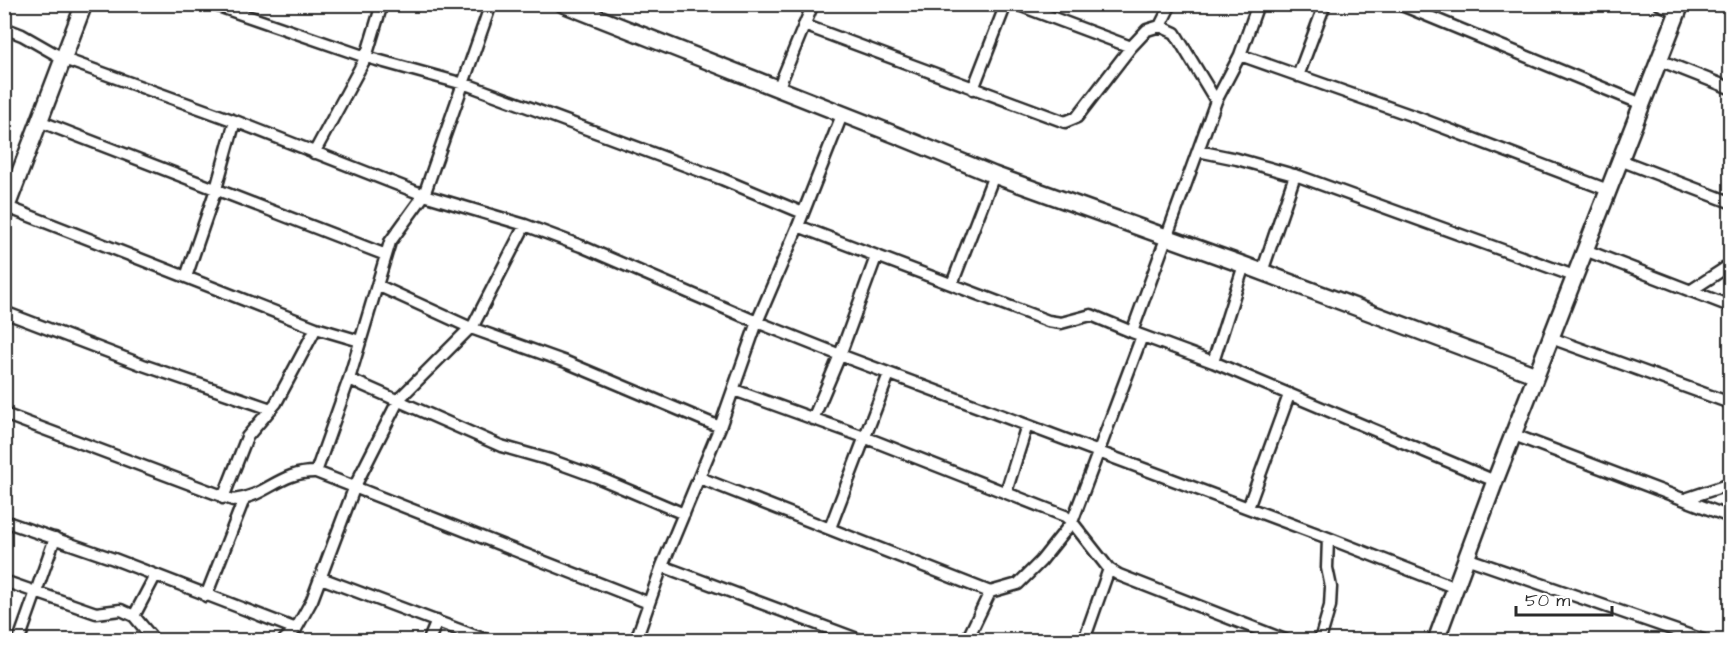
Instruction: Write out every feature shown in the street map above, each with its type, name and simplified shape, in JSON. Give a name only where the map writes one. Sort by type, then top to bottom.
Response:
[{"type":"street","points":[[84,4],[6,211],[186,277],[316,328],[360,341]]},
{"type":"street","points":[[314,153],[366,57],[382,4]]},
{"type":"street","points":[[316,472],[349,378],[386,255],[394,234],[424,195],[490,4]]},
{"type":"street","points":[[562,4],[994,175],[1244,265],[1536,375]]},
{"type":"street","points":[[778,89],[813,4]]},
{"type":"street","points":[[973,89],[1006,4]]},
{"type":"street","points":[[1016,4],[1131,47]]},
{"type":"street","points":[[1160,26],[1171,4]]},
{"type":"street","points":[[1247,4],[1254,16]]},
{"type":"street","points":[[700,478],[990,592],[1018,584],[1041,561],[1072,522],[1098,452],[1166,238],[1216,101],[1240,55],[1258,4]]},
{"type":"street","points":[[1298,75],[1325,4]]},
{"type":"street","points":[[1399,4],[1642,104]]},
{"type":"street","points":[[1436,640],[1495,481],[1679,8],[1659,4]]},
{"type":"street","points":[[218,5],[366,57],[462,83],[722,179],[803,213]]},
{"type":"street","points":[[804,25],[1060,121],[1070,122],[1077,117],[1131,47],[1147,30],[1160,26],[1175,33],[1216,101]]},
{"type":"street","points":[[4,28],[22,35],[64,59],[235,121],[424,195],[525,225],[581,246],[840,355],[1456,588]]},
{"type":"street","points":[[1240,55],[1416,117],[1608,190]]},
{"type":"street","points":[[1659,60],[1731,88]]},
{"type":"street","points":[[636,640],[662,566],[720,427],[757,322],[842,115]]},
{"type":"street","points":[[39,121],[386,255]]},
{"type":"street","points":[[186,277],[216,189],[235,121]]},
{"type":"street","points":[[1198,151],[1237,159],[1295,176],[1574,276]]},
{"type":"street","points":[[1620,160],[1731,202]]},
{"type":"street","points":[[952,284],[994,175]]},
{"type":"street","points":[[1262,272],[1295,176]]},
{"type":"street","points":[[284,640],[296,629],[312,600],[355,486],[399,399],[471,328],[525,225]]},
{"type":"street","points":[[798,226],[1048,321],[1061,323],[1091,315],[1213,362],[1495,481]]},
{"type":"street","points":[[1585,250],[1731,306]]},
{"type":"street","points":[[813,419],[840,355],[876,257]]},
{"type":"street","points":[[1213,362],[1244,265]]},
{"type":"street","points":[[1690,291],[1731,265]]},
{"type":"street","points":[[377,285],[471,328],[566,362],[720,427]]},
{"type":"street","points":[[4,312],[143,365],[272,409]]},
{"type":"street","points":[[224,498],[247,437],[272,409],[316,328]]},
{"type":"street","points":[[1551,338],[1731,403]]},
{"type":"street","points":[[830,528],[889,374]]},
{"type":"street","points":[[349,378],[501,446],[597,477],[684,514]]},
{"type":"street","points":[[734,390],[864,437],[1065,516],[1109,569],[1141,585],[1285,640]]},
{"type":"street","points":[[1248,508],[1289,395]]},
{"type":"street","points":[[4,414],[233,500],[244,499],[291,475],[316,472],[649,603]]},
{"type":"street","points":[[1006,492],[1027,425]]},
{"type":"street","points":[[1514,435],[1731,517]]},
{"type":"street","points":[[1684,499],[1731,484]]},
{"type":"street","points":[[207,596],[244,499]]},
{"type":"street","points":[[4,521],[296,629]]},
{"type":"street","points":[[20,640],[55,538]]},
{"type":"street","points":[[1320,640],[1330,606],[1331,587],[1327,568],[1328,538]]},
{"type":"street","points":[[1466,558],[1703,640]]},
{"type":"street","points":[[662,566],[860,640]]},
{"type":"street","points":[[1084,640],[1109,569]]},
{"type":"street","points":[[134,616],[155,576]]},
{"type":"street","points":[[321,578],[486,640]]},
{"type":"street","points":[[4,581],[96,614],[116,610],[134,616],[154,640]]},
{"type":"street","points":[[967,640],[990,592]]},
{"type":"street","points":[[429,640],[438,621]]}]
